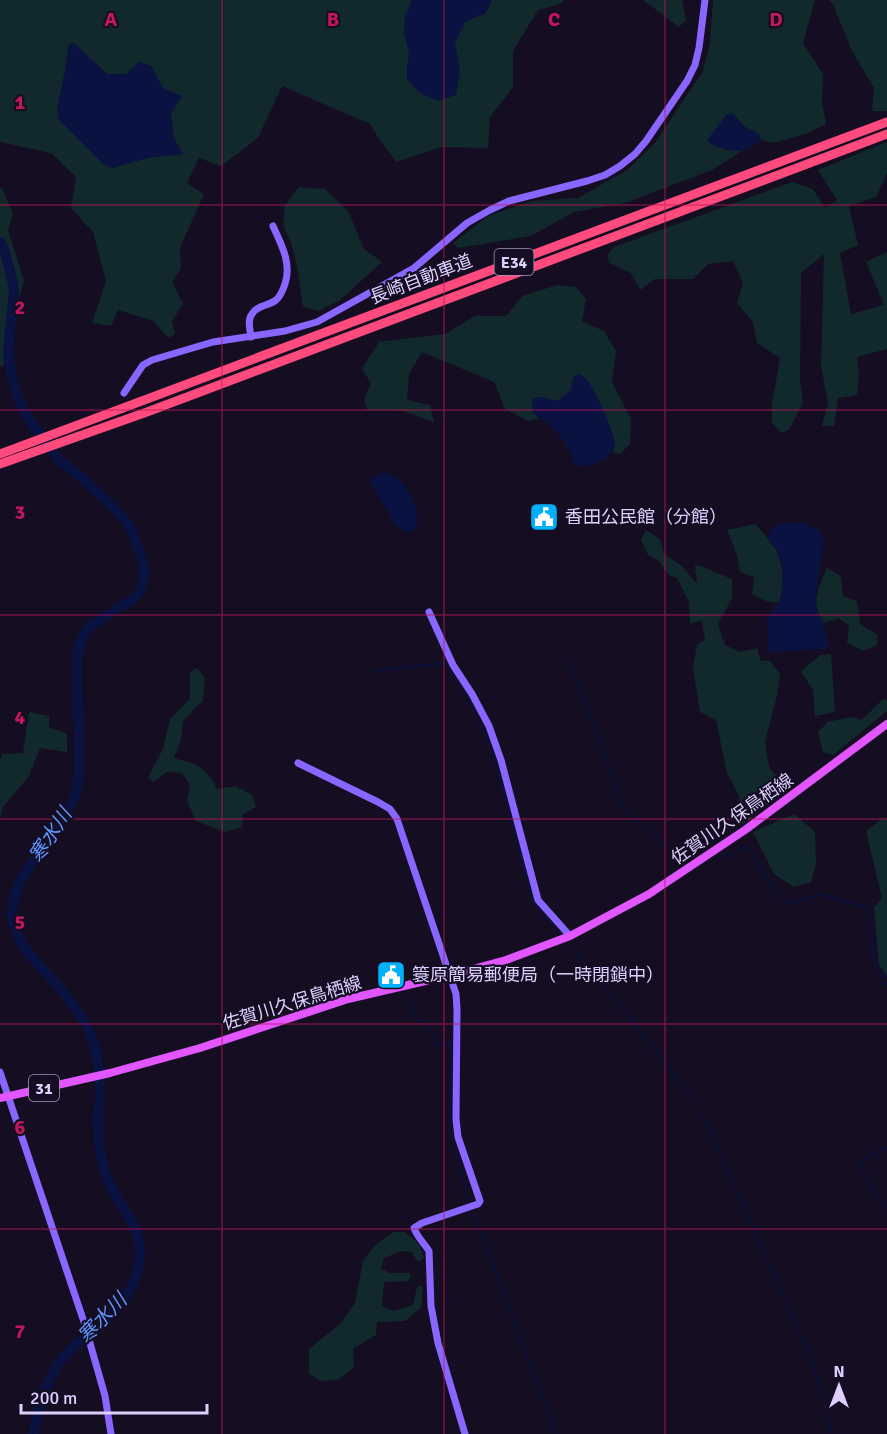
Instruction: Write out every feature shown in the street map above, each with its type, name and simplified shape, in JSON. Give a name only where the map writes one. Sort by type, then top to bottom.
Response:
[{"type":"highway","name":"長崎自動車道","points":[[0,454],[887,122]]},
{"type":"highway","name":"長崎自動車道","points":[[0,464],[147,412],[887,134]]},
{"type":"main road","name":"佐賀川久保鳥栖線","points":[[4,1097],[110,1073],[200,1048],[348,999],[506,960],[570,936],[650,894],[745,830],[887,724]]},
{"type":"street","points":[[124,393],[143,365],[152,360],[213,342],[306,326],[338,311],[414,268],[467,223],[489,210],[509,201],[605,175],[620,166],[646,141],[687,81],[695,65],[699,48],[705,0]]},
{"type":"street","points":[[251,337],[249,326],[252,313],[276,300],[287,278],[288,265],[273,226]]},
{"type":"street","points":[[429,612],[453,664],[489,726],[501,760],[538,900],[570,936]]},
{"type":"street","points":[[298,763],[378,801],[390,809],[397,819],[456,994],[458,1137],[480,1201],[478,1204],[422,1223],[414,1228],[429,1251],[431,1306],[438,1342],[465,1434]]},
{"type":"street","points":[[0,1072],[4,1097],[84,1322],[105,1396],[111,1434]]},
{"type":"green space","points":[[0,0],[564,0],[560,4],[538,10],[513,51],[513,87],[490,117],[488,148],[441,147],[396,162],[370,124],[282,86],[258,138],[221,166],[199,158],[187,183],[204,194],[180,248],[181,268],[172,282],[183,304],[172,321],[175,334],[168,338],[154,321],[118,310],[111,326],[92,323],[106,281],[93,232],[71,208],[76,177],[51,153],[0,142]]},
{"type":"green space","points":[[643,0],[682,0],[686,20],[679,27]]},
{"type":"green space","points":[[713,0],[815,0],[803,43],[823,74],[822,103],[826,124],[806,134],[773,143],[761,140],[759,134],[745,127],[733,114],[724,150],[744,150],[712,170],[625,203],[574,212],[531,236],[458,248],[453,243],[488,216],[531,201],[578,198],[627,170],[655,143],[703,71],[710,43]]},
{"type":"green space","points":[[829,0],[887,0],[887,111],[872,111],[874,88],[852,51],[833,4]]},
{"type":"green space","points":[[887,142],[887,173],[876,197],[849,206],[858,245],[840,253],[851,314],[884,305],[866,262],[887,252],[887,349],[857,357],[859,374],[857,395],[838,398],[834,426],[822,426],[828,403],[821,366],[824,254],[801,273],[800,381],[803,402],[789,430],[781,433],[772,422],[772,403],[780,358],[757,343],[753,322],[737,303],[743,283],[733,261],[708,264],[693,279],[655,279],[640,290],[631,273],[610,263],[607,256],[614,247],[792,182],[813,189],[825,208],[837,200],[818,170]]},
{"type":"green space","points":[[299,187],[325,189],[348,211],[364,249],[382,262],[340,300],[319,311],[303,307],[297,265],[283,225],[285,206]]},
{"type":"green space","points":[[0,188],[13,214],[8,230],[24,281],[4,346],[4,365],[0,367]]},
{"type":"green space","points":[[557,285],[576,287],[586,299],[582,321],[604,331],[616,351],[612,382],[631,419],[630,444],[620,454],[613,452],[615,446],[598,401],[587,381],[574,376],[571,390],[558,401],[538,397],[532,411],[539,419],[529,421],[505,409],[494,382],[422,352],[409,374],[407,400],[430,405],[434,422],[403,411],[367,410],[364,399],[371,384],[362,368],[379,342],[445,334],[475,316],[506,316],[522,296]]},
{"type":"green space","points":[[755,524],[778,553],[783,582],[779,603],[766,601],[752,594],[754,577],[740,572],[737,555],[727,530]]},
{"type":"green space","points":[[646,530],[660,539],[664,554],[682,566],[697,584],[695,564],[732,579],[732,598],[718,624],[725,645],[740,652],[757,648],[761,661],[770,661],[780,674],[777,696],[765,742],[769,767],[779,779],[781,793],[742,825],[733,812],[740,798],[727,773],[716,720],[700,712],[693,668],[697,645],[705,640],[702,620],[690,624],[689,602],[677,578],[669,575],[658,560],[648,555],[641,539]]},
{"type":"green space","points":[[827,567],[841,577],[843,596],[857,601],[860,624],[877,635],[877,645],[863,651],[847,643],[849,625],[838,618],[824,623],[819,615],[816,601]]},
{"type":"green space","points":[[831,654],[835,712],[815,716],[813,690],[801,671],[821,655]]},
{"type":"green space","points":[[197,668],[205,678],[203,700],[183,721],[181,740],[174,758],[200,767],[217,789],[236,786],[252,795],[256,807],[243,814],[242,827],[225,832],[196,821],[187,801],[190,785],[182,773],[167,772],[153,782],[148,777],[163,749],[170,719],[190,699],[190,672]]},
{"type":"green space","points":[[883,699],[887,700],[887,711],[833,755],[823,752],[818,733],[827,722],[852,717],[862,720]]},
{"type":"green space","points":[[29,712],[49,716],[49,727],[67,734],[67,752],[40,748],[29,776],[3,807],[0,819],[0,760],[2,754],[23,753]]},
{"type":"green space","points":[[794,814],[815,832],[816,864],[811,882],[794,887],[774,874],[753,832]]},
{"type":"green space","points":[[883,818],[887,818],[887,976],[879,965],[874,908],[882,898],[866,831]]},
{"type":"green space","points":[[394,1232],[405,1232],[420,1245],[424,1257],[421,1261],[416,1260],[412,1252],[402,1251],[384,1258],[381,1268],[390,1273],[411,1273],[409,1281],[384,1282],[382,1306],[394,1311],[413,1305],[417,1287],[420,1285],[423,1287],[421,1308],[405,1321],[377,1322],[376,1335],[353,1349],[354,1367],[339,1379],[322,1381],[309,1374],[309,1349],[340,1324],[355,1303],[363,1261],[376,1244]]},
{"type":"shaded area","points":[[412,0],[492,0],[486,13],[465,22],[455,43],[460,70],[456,95],[437,101],[420,93],[407,79],[409,54],[404,32],[405,16]]},
{"type":"shaded area","points":[[74,43],[107,74],[126,74],[139,62],[151,66],[163,88],[182,96],[171,114],[174,138],[183,154],[148,158],[112,168],[103,164],[59,120],[57,110],[69,44]]},
{"type":"shaded area","points":[[727,114],[733,114],[745,127],[759,134],[761,140],[740,151],[724,149],[710,143],[707,140]]},
{"type":"shaded area","points":[[580,374],[591,385],[600,402],[615,446],[604,459],[582,467],[576,466],[555,430],[532,411],[532,399],[538,397],[558,401],[571,390],[574,376]]},
{"type":"shaded area","points":[[383,472],[400,481],[414,503],[417,528],[408,533],[395,525],[370,480]]},
{"type":"shaded area","points":[[802,522],[820,530],[824,541],[815,600],[817,612],[824,623],[828,644],[826,649],[768,652],[767,617],[779,603],[783,570],[779,555],[767,538],[772,527],[783,523]]},
{"type":"waterway","name":"寒水川","points":[[0,242],[4,249],[14,290],[8,351],[12,379],[18,398],[28,418],[60,461],[80,476],[125,520],[132,531],[144,566],[144,578],[139,593],[132,600],[93,624],[86,631],[79,645],[77,658],[79,771],[76,793],[20,881],[12,908],[14,924],[24,947],[69,998],[93,1041],[99,1074],[98,1129],[103,1166],[114,1193],[131,1220],[139,1240],[140,1251],[137,1273],[121,1304],[114,1313],[70,1350],[51,1376],[37,1414],[34,1434]]},
{"type":"waterway","points":[[569,661],[623,806],[679,858],[684,859],[708,842],[715,841]]},
{"type":"waterway","points":[[375,671],[445,663],[467,696],[494,757],[533,902],[554,928]]},
{"type":"waterway","points":[[723,855],[727,857],[746,847],[757,859],[767,881],[787,902],[792,903],[820,894],[869,908],[873,956],[887,985]]},
{"type":"waterway","points":[[572,949],[597,976],[693,1098]]},
{"type":"waterway","points":[[409,996],[414,1018],[425,1021],[435,1045],[452,1045],[449,1121],[451,1137],[470,1203]]},
{"type":"waterway","points":[[702,1113],[813,1363],[832,1434]]},
{"type":"waterway","points":[[887,1147],[867,1157],[861,1167],[871,1182],[874,1194],[887,1208]]},
{"type":"waterway","points":[[472,1208],[556,1434]]},
{"type":"place","name":"香田公民館（分館）","points":[[544,517]]},
{"type":"place","name":"簑原簡易郵便局（一時閉鎖中）","points":[[391,975]]}]
